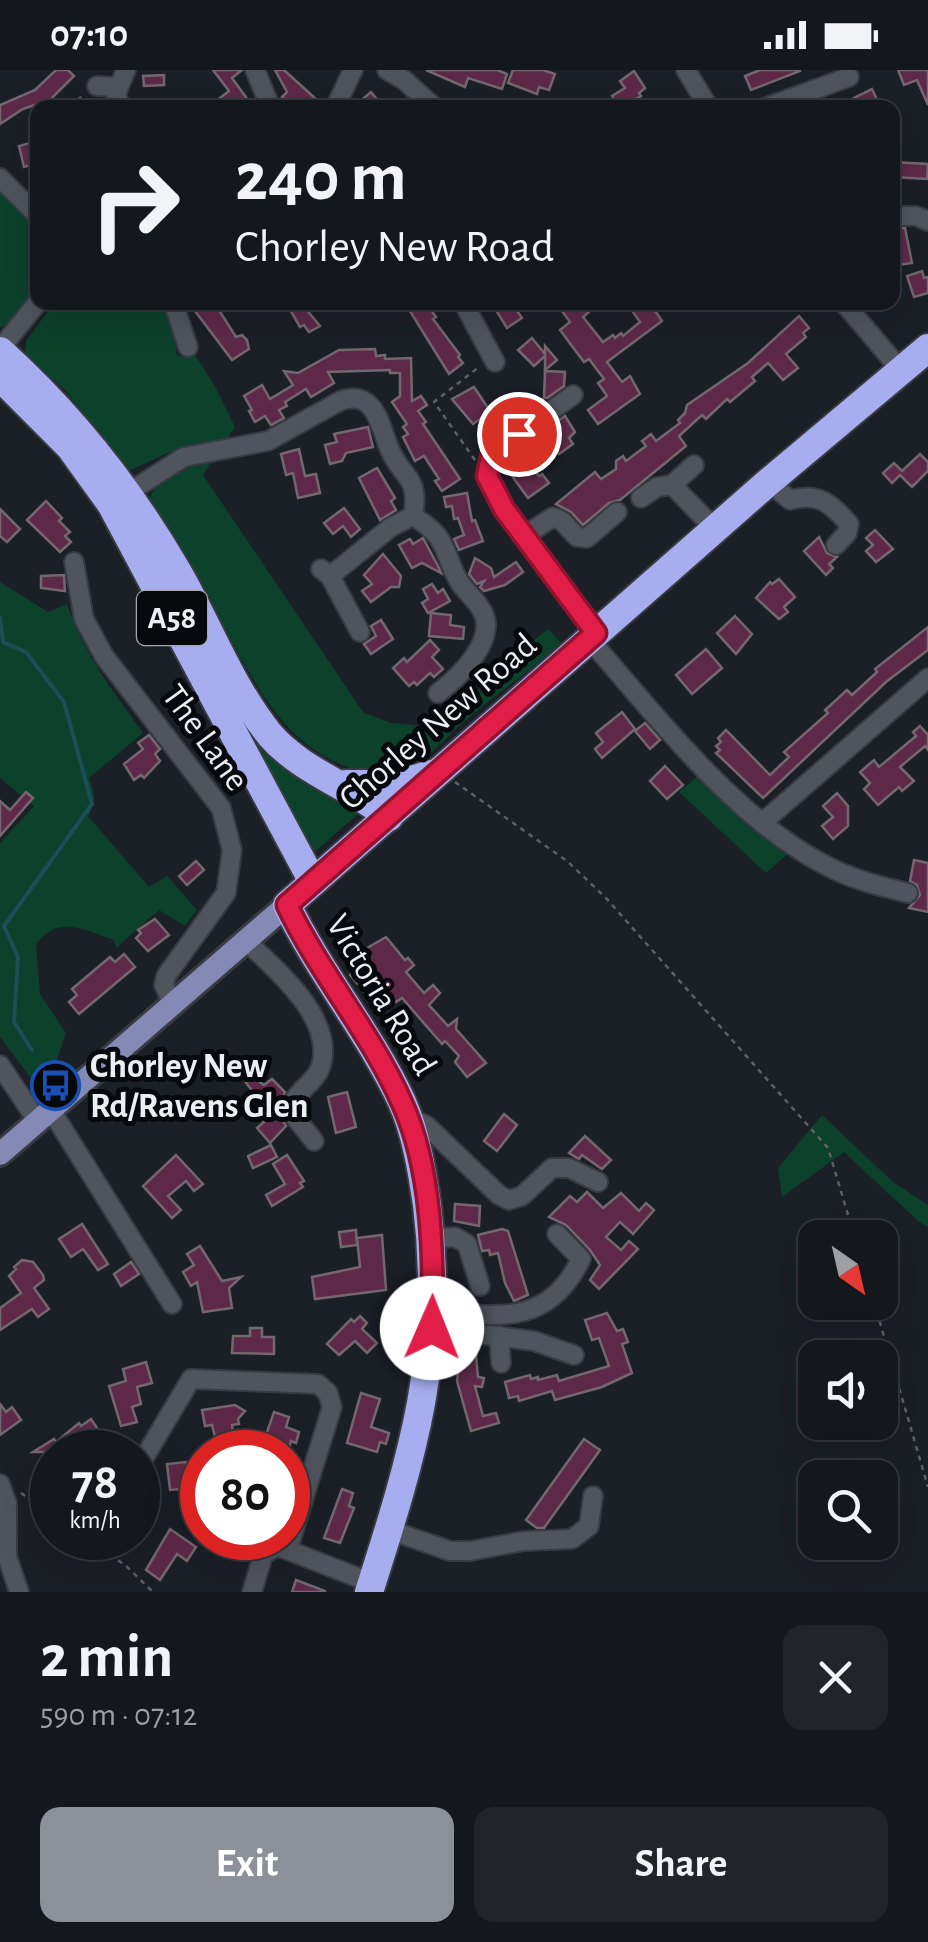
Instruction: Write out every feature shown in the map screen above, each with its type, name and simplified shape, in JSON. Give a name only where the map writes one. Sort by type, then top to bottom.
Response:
[{"type":"highway","name":"Chorley New Road","points":[[287,905],[715,529],[928,348]]},
{"type":"highway","name":"A58","points":[[0,350],[74,424],[119,498],[313,882]]},
{"type":"highway","name":"A58","points":[[0,377],[119,498],[178,572],[240,694],[272,737],[292,756],[389,817]]},
{"type":"highway","name":"A58","points":[[340,783],[398,784],[440,772]]},
{"type":"highway","name":"Victoria Road","points":[[287,905],[408,1117],[431,1239],[432,1319],[418,1428],[370,1587]]},
{"type":"main road","name":"Chorley New Road","points":[[0,1154],[287,905]]},
{"type":"street","points":[[255,70],[268,100]]},
{"type":"street","points":[[339,100],[353,70]]},
{"type":"street","points":[[387,70],[426,100]]},
{"type":"street","points":[[686,70],[704,100]]},
{"type":"street","points":[[786,100],[848,77]]},
{"type":"street","points":[[97,86],[122,78]]},
{"type":"street","points":[[0,178],[30,208]]},
{"type":"street","points":[[900,216],[928,221]]},
{"type":"street","points":[[0,350],[32,310]]},
{"type":"street","points":[[176,310],[188,347]]},
{"type":"street","points":[[467,310],[493,360]]},
{"type":"street","points":[[850,310],[900,369]]},
{"type":"street","points":[[573,395],[492,453],[487,476],[504,509],[592,636],[696,761],[762,823],[831,868],[867,883],[908,893]]},
{"type":"street","points":[[119,498],[184,457],[268,441],[350,397],[362,400],[379,415],[393,456],[414,488],[413,516]]},
{"type":"street","points":[[641,498],[656,487],[672,485],[694,465]]},
{"type":"street","points":[[770,482],[790,500],[808,495],[837,512],[849,524],[847,534],[836,545]]},
{"type":"street","points":[[672,485],[715,529]]},
{"type":"street","points":[[524,536],[553,517],[577,537],[587,538],[617,512]]},
{"type":"street","points":[[360,632],[329,577],[391,527],[413,516]]},
{"type":"street","points":[[413,516],[439,536],[461,585],[487,614],[485,633],[470,664],[459,678],[438,692]]},
{"type":"street","name":"The Lane","points":[[74,562],[84,619],[98,644],[221,808],[232,850],[226,893],[166,976],[164,984],[173,1004]]},
{"type":"street","points":[[762,823],[928,678]]},
{"type":"street","points":[[246,941],[288,981],[316,1022],[323,1060],[312,1081],[295,1097],[290,1111],[314,1141]]},
{"type":"street","points":[[0,1065],[45,1116],[172,1304]]},
{"type":"street","points":[[408,1117],[427,1126],[509,1200],[522,1196],[552,1168],[569,1168],[598,1182]]},
{"type":"street","points":[[432,1319],[500,1318],[530,1311],[549,1301],[563,1289],[582,1259],[557,1234]]},
{"type":"street","points":[[431,1239],[456,1237],[467,1244],[479,1286]]},
{"type":"street","points":[[432,1319],[534,1341],[574,1355]]},
{"type":"street","points":[[499,1336],[501,1363]]},
{"type":"street","points":[[160,1431],[191,1379],[318,1384],[328,1392],[332,1407],[310,1478]]},
{"type":"street","points":[[7,1486],[8,1556],[19,1592]]},
{"type":"street","points":[[390,1530],[450,1551],[558,1542],[572,1539],[589,1526],[594,1496]]},
{"type":"street","points":[[310,1559],[370,1587]]},
{"type":"street","points":[[252,1592],[263,1560]]},
{"type":"path","points":[[75,100],[97,86]]},
{"type":"path","points":[[487,476],[434,402],[493,360]]},
{"type":"path","points":[[440,772],[567,861],[592,885],[828,1148],[849,1220]]},
{"type":"path","points":[[879,1320],[928,1487]]},
{"type":"path","points":[[7,1486],[30,1501]]},
{"type":"path","points":[[117,1560],[153,1592]]},
{"type":"green space","points":[[0,186],[30,216],[30,297],[8,325],[0,328]]},
{"type":"green space","points":[[49,310],[171,310],[178,330],[176,353],[179,356],[193,352],[235,427],[224,444],[168,453],[128,471],[66,391],[25,354],[26,341]]},
{"type":"green space","points":[[211,462],[203,475],[363,712],[391,723],[424,726],[548,629],[561,643],[416,764],[375,773],[325,757],[303,742],[269,703],[149,500],[166,478]]},
{"type":"green space","points":[[0,582],[48,612],[67,604],[91,656],[143,733],[89,778],[94,797],[88,816],[149,887],[167,876],[197,910],[185,926],[159,910],[116,948],[114,940],[72,927],[54,929],[36,944],[40,994],[66,1033],[53,1071],[36,1085],[0,1037],[0,843],[34,806],[0,778]]},
{"type":"green space","points":[[233,703],[365,808],[311,855]]},
{"type":"green space","points":[[699,775],[791,851],[766,873],[679,792]]},
{"type":"green space","points":[[822,1115],[893,1182],[928,1205],[928,1227],[844,1152],[782,1197],[778,1168]]},
{"type":"building","points":[[56,70],[68,70],[74,76],[50,100],[30,100],[30,107],[0,124],[0,105],[35,90]]},
{"type":"building","points":[[213,70],[242,70],[232,78],[248,100],[217,100],[229,91]]},
{"type":"building","points":[[275,70],[284,70],[317,100],[285,100],[282,97],[287,92]]},
{"type":"building","points":[[426,70],[497,70],[507,74],[502,89],[468,78],[465,87]]},
{"type":"building","points":[[513,70],[555,74],[549,90],[539,87],[537,94],[508,83]]},
{"type":"building","points":[[760,70],[800,71],[751,90],[745,76]]},
{"type":"building","points":[[898,70],[928,70],[928,105],[917,80],[904,85]]},
{"type":"building","points":[[634,71],[645,88],[634,100],[615,100],[612,96],[625,88],[620,81]]},
{"type":"building","points":[[164,75],[164,85],[144,86],[143,76]]},
{"type":"building","points":[[872,89],[877,100],[850,100]]},
{"type":"building","points":[[371,92],[378,100],[362,100]]},
{"type":"building","points":[[30,143],[30,165],[24,167],[19,146]]},
{"type":"building","points":[[900,162],[928,164],[927,179],[900,177]]},
{"type":"building","points":[[900,228],[905,228],[912,263],[900,265]]},
{"type":"building","points":[[922,271],[924,278],[928,277],[928,293],[914,297],[907,276]]},
{"type":"building","points":[[219,310],[236,337],[242,335],[247,340],[249,349],[232,360],[195,311]]},
{"type":"building","points":[[290,310],[307,310],[320,326],[309,332],[304,325],[300,327]]},
{"type":"building","points":[[409,310],[431,310],[436,317],[433,319],[460,355],[463,363],[449,374]]},
{"type":"building","points":[[496,310],[516,310],[522,318],[507,328]]},
{"type":"building","points":[[591,310],[583,317],[603,342],[613,335],[623,336],[640,322],[632,310],[654,310],[662,321],[607,362],[622,382],[630,376],[640,394],[598,424],[588,410],[607,396],[598,383],[604,379],[589,359],[584,362],[560,330],[570,322],[562,311]]},
{"type":"building","points":[[799,316],[809,328],[803,333],[806,337],[786,354],[798,368],[783,380],[768,363],[752,377],[755,381],[730,402],[727,399],[706,419],[702,415],[679,436],[686,446],[583,525],[556,504],[595,472],[601,479],[616,469],[616,461],[623,456],[626,461],[646,446],[642,441],[651,434],[656,441],[680,423],[687,405],[748,363]]},
{"type":"building","points":[[532,338],[545,354],[545,346],[557,360],[545,370],[545,356],[534,366],[518,350]]},
{"type":"building","points":[[375,349],[376,356],[385,355],[385,359],[411,358],[412,401],[421,396],[427,405],[418,411],[426,422],[423,424],[460,479],[442,491],[424,456],[415,461],[403,437],[408,434],[403,427],[407,424],[392,402],[400,396],[400,373],[328,372],[334,383],[311,397],[306,389],[285,402],[287,406],[279,410],[284,418],[271,425],[265,416],[255,422],[249,411],[252,410],[244,396],[262,385],[270,399],[293,385],[284,371],[298,373],[339,350]]},
{"type":"building","points":[[545,371],[565,372],[564,386],[547,398],[544,398]]},
{"type":"building","points":[[474,387],[490,411],[518,402],[523,415],[496,430],[490,412],[473,424],[452,399]]},
{"type":"building","points":[[565,416],[575,432],[569,438],[573,444],[559,454],[542,433]]},
{"type":"building","points":[[368,427],[373,447],[346,453],[342,461],[330,464],[325,445],[337,442],[334,434]]},
{"type":"building","points":[[299,449],[305,476],[316,474],[320,493],[298,498],[293,473],[286,475],[281,454]]},
{"type":"building","points":[[920,454],[928,462],[928,471],[912,487],[900,475],[892,483],[883,473],[894,463],[902,471]]},
{"type":"building","points":[[529,463],[549,483],[528,498],[512,476]]},
{"type":"building","points":[[377,468],[395,498],[391,501],[396,510],[380,520],[359,478]]},
{"type":"building","points":[[467,493],[472,521],[475,520],[483,541],[459,550],[454,539],[464,535],[444,497]]},
{"type":"building","points":[[46,501],[70,532],[65,536],[71,542],[60,552],[27,520]]},
{"type":"building","points":[[344,508],[360,529],[351,537],[343,526],[333,534],[324,523]]},
{"type":"building","points":[[0,509],[20,529],[7,542],[0,536]]},
{"type":"building","points":[[875,530],[893,549],[876,562],[866,551],[873,545],[866,538]]},
{"type":"building","points":[[819,537],[827,553],[837,557],[829,564],[833,568],[826,575],[804,551]]},
{"type":"building","points":[[423,538],[441,573],[422,563],[412,568],[399,545]]},
{"type":"building","points":[[383,554],[401,576],[399,587],[391,587],[371,602],[362,591],[372,584],[364,575]]},
{"type":"building","points":[[475,558],[491,568],[494,577],[516,562],[523,572],[505,585],[484,591],[480,587],[484,581],[477,584],[469,574]]},
{"type":"building","points":[[64,575],[65,591],[41,588],[41,576]]},
{"type":"building","points":[[779,579],[795,597],[784,607],[788,612],[779,619],[756,598],[770,582]]},
{"type":"building","points":[[432,584],[438,593],[443,589],[450,601],[428,613],[422,603],[428,599],[423,589]]},
{"type":"building","points":[[431,613],[451,615],[450,625],[464,627],[463,639],[429,636]]},
{"type":"building","points":[[735,616],[752,634],[736,654],[717,633]]},
{"type":"building","points":[[381,620],[393,639],[371,654],[364,644],[376,636],[371,626]]},
{"type":"building","points":[[928,627],[928,650],[886,682],[763,798],[716,753],[720,750],[716,746],[721,742],[718,738],[726,730],[770,775],[789,757],[784,752],[828,713],[825,710],[847,690],[852,695],[877,672],[875,669]]},
{"type":"building","points":[[430,640],[439,650],[432,657],[443,669],[434,677],[430,673],[417,685],[414,682],[409,686],[393,668],[404,658],[407,662]]},
{"type":"building","points":[[706,649],[722,668],[692,694],[676,675]]},
{"type":"building","points":[[622,712],[635,729],[602,758],[595,749],[603,742],[596,733]]},
{"type":"building","points":[[645,723],[660,740],[650,749],[635,731]]},
{"type":"building","points":[[920,726],[928,735],[928,750],[925,746],[900,767],[914,781],[902,791],[899,787],[878,805],[864,789],[870,783],[860,772],[874,760],[879,767],[916,736],[913,732]]},
{"type":"building","points":[[149,735],[160,749],[155,754],[160,761],[144,778],[141,775],[134,780],[124,764],[143,749],[138,743]]},
{"type":"building","points":[[665,766],[683,785],[667,799],[650,781]]},
{"type":"building","points":[[26,792],[33,798],[0,836],[0,801],[10,810]]},
{"type":"building","points":[[837,793],[848,806],[848,826],[833,839],[822,826],[833,817],[823,806]]},
{"type":"building","points":[[914,860],[928,863],[928,912],[909,908],[920,895],[917,885],[910,881]]},
{"type":"building","points":[[196,861],[204,870],[187,885],[179,876]]},
{"type":"building","points":[[155,919],[169,935],[148,951],[136,938],[141,933],[138,930]]},
{"type":"building","points":[[386,937],[414,965],[406,972],[424,993],[433,985],[440,993],[429,1005],[448,1026],[457,1019],[456,1029],[486,1063],[467,1077],[455,1062],[459,1056],[445,1041],[442,1044],[402,998],[396,1002],[388,992],[374,1003],[350,975],[365,963],[367,948]]},
{"type":"building","points":[[124,954],[135,967],[79,1014],[69,1002],[77,995],[72,989],[110,957],[115,962]]},
{"type":"building","points":[[253,1077],[264,1085],[272,1079],[285,1092],[278,1112],[286,1126],[270,1143],[257,1128],[264,1122],[248,1101],[255,1094],[246,1083]]},
{"type":"building","points":[[347,1092],[356,1127],[336,1133],[328,1097]]},
{"type":"building","points":[[504,1114],[517,1125],[497,1151],[484,1141]]},
{"type":"building","points":[[585,1136],[611,1160],[602,1169],[582,1155],[579,1159],[569,1153]]},
{"type":"building","points":[[271,1145],[277,1157],[253,1168],[248,1156]]},
{"type":"building","points":[[176,1155],[203,1184],[194,1191],[186,1181],[168,1196],[181,1210],[172,1218],[143,1186]]},
{"type":"building","points":[[287,1155],[304,1181],[300,1183],[303,1187],[272,1206],[266,1195],[285,1184],[273,1164]]},
{"type":"building","points":[[587,1192],[603,1208],[621,1193],[639,1211],[646,1203],[654,1210],[633,1234],[620,1222],[606,1237],[621,1250],[629,1241],[638,1249],[599,1289],[590,1280],[600,1265],[590,1250],[566,1225],[549,1217],[570,1196],[577,1202]]},
{"type":"building","points":[[455,1204],[480,1206],[479,1226],[454,1221]]},
{"type":"building","points":[[82,1224],[108,1264],[98,1270],[83,1249],[71,1257],[59,1239]]},
{"type":"building","points":[[356,1230],[357,1245],[341,1247],[339,1232]]},
{"type":"building","points":[[508,1231],[528,1295],[514,1301],[498,1253],[482,1251],[478,1235]]},
{"type":"building","points":[[382,1235],[386,1290],[315,1299],[312,1277],[360,1267],[357,1238]]},
{"type":"building","points":[[200,1246],[222,1281],[241,1277],[229,1288],[232,1308],[203,1312],[197,1282],[191,1286],[183,1272],[194,1265],[187,1254]]},
{"type":"building","points":[[22,1260],[33,1262],[43,1275],[44,1280],[34,1288],[49,1309],[38,1317],[32,1309],[0,1330],[0,1308],[21,1293],[9,1276]]},
{"type":"building","points":[[131,1262],[139,1274],[121,1286],[114,1274]]},
{"type":"building","points":[[607,1313],[617,1331],[623,1329],[628,1342],[622,1344],[632,1373],[602,1387],[555,1400],[552,1391],[519,1401],[518,1396],[509,1398],[505,1382],[530,1375],[538,1380],[557,1375],[559,1381],[609,1366],[599,1338],[592,1340],[585,1320]]},
{"type":"building","points":[[360,1316],[367,1323],[362,1329],[377,1343],[367,1353],[355,1341],[339,1355],[327,1344],[351,1319],[354,1322]]},
{"type":"building","points":[[250,1328],[262,1328],[262,1337],[274,1337],[274,1354],[232,1353],[233,1336],[250,1336]]},
{"type":"building","points":[[461,1353],[476,1355],[478,1377],[484,1378],[482,1387],[475,1386],[483,1416],[496,1413],[499,1423],[471,1431],[458,1372],[454,1371],[455,1360],[460,1361]]},
{"type":"building","points":[[146,1362],[152,1383],[137,1387],[141,1404],[132,1407],[137,1422],[121,1426],[109,1386],[126,1381],[123,1369]]},
{"type":"building","points":[[361,1393],[380,1399],[371,1427],[389,1433],[386,1444],[380,1442],[377,1452],[347,1443]]},
{"type":"building","points":[[0,1404],[6,1412],[12,1407],[21,1420],[0,1435]]},
{"type":"building","points":[[235,1405],[245,1411],[238,1419],[239,1424],[232,1425],[233,1430],[213,1430],[212,1425],[205,1426],[202,1410]]},
{"type":"building","points":[[274,1412],[289,1417],[286,1427],[294,1430],[268,1430]]},
{"type":"building","points":[[91,1419],[98,1430],[71,1430],[79,1423],[81,1426]]},
{"type":"building","points":[[584,1439],[600,1450],[544,1528],[537,1528],[526,1520]]},
{"type":"building","points":[[180,1463],[180,1489],[170,1490],[167,1464]]},
{"type":"building","points":[[342,1489],[353,1493],[349,1506],[354,1508],[340,1543],[324,1538]]},
{"type":"building","points":[[170,1529],[180,1536],[180,1556],[177,1554],[160,1580],[146,1570],[152,1560],[160,1560],[160,1546]]},
{"type":"building","points":[[296,1580],[325,1591],[325,1592],[292,1592]]},
{"type":"waterway","points":[[0,617],[3,642],[26,652],[64,702],[92,804],[4,926],[18,957],[14,1022],[32,1050]]},
{"type":"place","name":"Chorley New Rd/Ravens Glen","points":[[55,1086]]},
{"type":"route","points":[[432,1328],[431,1239],[408,1117],[287,905],[596,633],[504,509],[487,476],[492,453],[519,434]]}]
